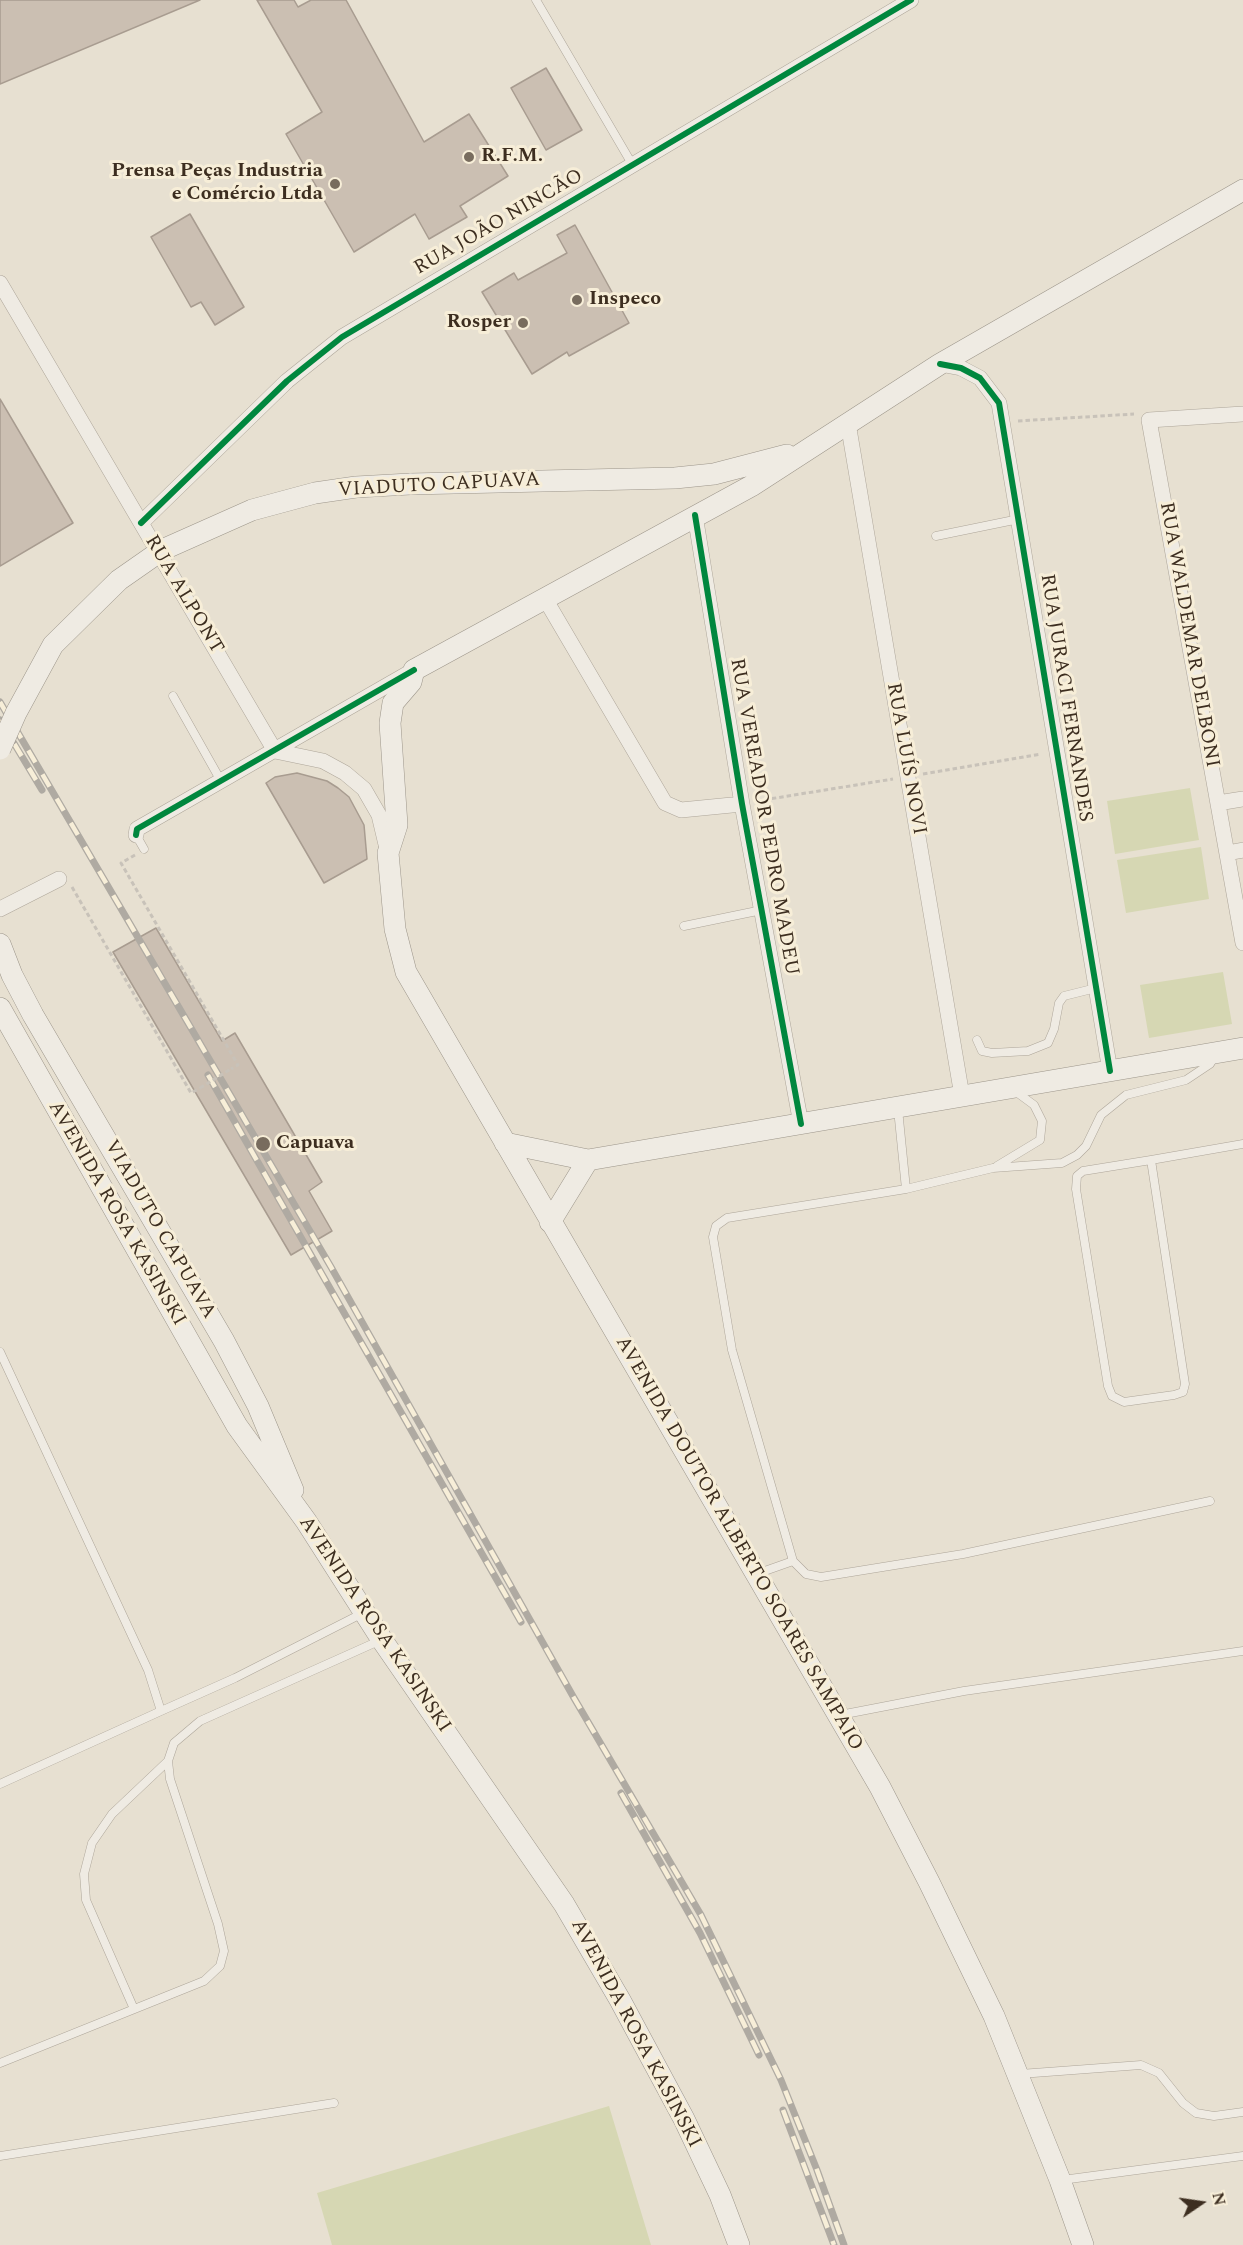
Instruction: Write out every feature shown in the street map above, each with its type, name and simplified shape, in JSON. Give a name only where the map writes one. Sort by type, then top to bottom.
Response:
[{"type":"main road","points":[[414,670],[544,597],[753,485],[940,364],[1241,194]]},
{"type":"main road","name":"VIADUTO CAPUAVA","points":[[0,749],[16,713],[53,645],[119,580],[162,550],[262,507],[315,493],[356,487],[675,478],[714,474],[805,450]]},
{"type":"main road","name":"AVENIDA DOUTOR ALBERTO SOARES SAMPAIO","points":[[414,670],[411,682],[393,703],[390,723],[397,825],[388,853],[395,929],[406,972],[880,1787],[929,1881],[1018,2074],[1083,2245]]},
{"type":"main road","name":"VIADUTO CAPUAVA","points":[[0,944],[12,975],[33,1015],[202,1303],[258,1406],[306,1521]]},
{"type":"main road","name":"AVENIDA ROSA KASINSKI","points":[[0,1008],[237,1426],[306,1521],[382,1640],[564,1904],[620,2000],[684,2120],[720,2195],[739,2245]]},
{"type":"main road","points":[[505,1143],[588,1160],[1243,1048]]},
{"type":"main road","points":[[550,1222],[588,1160]]},
{"type":"street","name":"RUA JOÃO NINCÃO","points":[[141,523],[314,358],[411,294],[911,0]]},
{"type":"street","name":"RUA ALPONT","points":[[0,284],[275,751]]},
{"type":"street","name":"RUA JURACI FERNANDES","points":[[940,364],[960,368],[980,378],[999,403],[1110,1071]]},
{"type":"street","points":[[1149,420],[1243,414]]},
{"type":"street","name":"RUA WALDEMAR DELBONI","points":[[1149,420],[1243,943]]},
{"type":"street","name":"RUA LUÍS NOVI","points":[[848,423],[962,1096]]},
{"type":"street","name":"RUA VEREADOR PEDRO MADEU","points":[[695,515],[742,804],[801,1124]]},
{"type":"street","points":[[544,597],[665,803],[681,810],[742,804]]},
{"type":"street","points":[[140,842],[137,829],[414,670]]},
{"type":"street","name":"AVENIDA DOUTOR ALBERTO SOARES SAMPAIO","points":[[275,751],[323,761],[345,773],[364,789],[379,815],[388,853]]},
{"type":"street","points":[[1218,803],[1243,799]]},
{"type":"street","points":[[1227,854],[1243,850]]},
{"type":"street","points":[[0,909],[65,883]]},
{"type":"lane","points":[[536,0],[632,164]]},
{"type":"lane","points":[[936,536],[1019,519]]},
{"type":"lane","points":[[173,696],[222,782]]},
{"type":"lane","points":[[684,926],[762,910]]},
{"type":"lane","points":[[977,1040],[982,1051],[992,1053],[1028,1051],[1048,1043],[1054,1029],[1059,1004],[1064,996],[1096,988]]},
{"type":"lane","points":[[1210,1501],[973,1552],[821,1577],[806,1574],[793,1561],[732,1350],[713,1237],[716,1226],[727,1218],[906,1189],[993,1168],[1062,1163],[1077,1155],[1086,1146],[1101,1115],[1126,1095],[1186,1080],[1210,1064],[1218,1053]]},
{"type":"lane","points":[[993,1168],[1040,1140],[1042,1121],[1034,1106],[1011,1088]]},
{"type":"lane","points":[[897,1107],[906,1189]]},
{"type":"lane","points":[[1151,1160],[1185,1384],[1183,1392],[1174,1395],[1124,1402],[1112,1396],[1108,1386],[1076,1189],[1077,1176],[1083,1171],[1243,1144]]},
{"type":"lane","points":[[0,1352],[148,1670],[162,1711]]},
{"type":"lane","points":[[755,1575],[793,1561]]},
{"type":"lane","points":[[0,1784],[235,1678],[364,1612]]},
{"type":"lane","points":[[0,2063],[204,1981],[220,1966],[224,1951],[218,1924],[170,1779],[168,1761],[174,1743],[200,1721],[382,1640]]},
{"type":"lane","points":[[838,1715],[964,1691],[1243,1651]]},
{"type":"lane","points":[[134,2009],[86,1899],[84,1874],[92,1843],[112,1814],[168,1761]]},
{"type":"lane","points":[[1018,2074],[1141,2065],[1159,2073],[1183,2103],[1196,2113],[1214,2116],[1243,2112]]},
{"type":"lane","points":[[0,2157],[333,2103]]},
{"type":"lane","points":[[1060,2180],[1243,2156]]},
{"type":"path","points":[[1003,422],[1139,414],[1149,420]]},
{"type":"path","points":[[65,883],[191,1093],[238,1065],[121,863],[140,842]]},
{"type":"green space","points":[[1190,788],[1199,840],[1115,854],[1107,801]]},
{"type":"green space","points":[[1201,847],[1209,899],[1126,913],[1117,860]]},
{"type":"green space","points":[[1223,972],[1232,1024],[1149,1038],[1140,985]]},
{"type":"green space","points":[[609,2106],[651,2245],[332,2245],[317,2193]]},
{"type":"building","points":[[0,0],[200,0],[0,84]]},
{"type":"building","points":[[257,0],[294,0],[298,7],[311,0],[346,0],[424,142],[469,114],[508,176],[460,206],[467,217],[429,239],[415,214],[354,252],[286,134],[322,112]]},
{"type":"building","points":[[546,68],[582,130],[546,150],[511,88]]},
{"type":"building","points":[[190,214],[244,307],[215,325],[201,302],[191,307],[151,237]]},
{"type":"building","name":"Inspeco","points":[[575,225],[629,323],[569,356],[567,352],[532,374],[482,292],[514,273],[518,280],[567,253],[557,235]]},
{"type":"building","points":[[0,399],[73,523],[0,566]]},
{"type":"building","points":[[297,773],[327,781],[338,788],[349,797],[364,825],[367,859],[324,883],[266,783],[275,777]]},
{"type":"building","points":[[156,928],[222,1041],[235,1033],[322,1182],[309,1191],[332,1231],[291,1255],[113,952]]},
{"type":"railway","points":[[0,702],[331,1267],[574,1698],[701,1915],[781,2080],[844,2245]]},
{"type":"railway","points":[[0,720],[42,790]]},
{"type":"railway","points":[[208,1075],[521,1622]]},
{"type":"railway","points":[[621,1793],[700,1933],[759,2055]]},
{"type":"railway","points":[[783,2110],[834,2245]]},
{"type":"cycle path","points":[[141,523],[287,381],[342,337],[911,0]]},
{"type":"cycle path","points":[[940,364],[961,368],[980,378],[999,403],[1110,1071]]},
{"type":"cycle path","points":[[695,515],[742,804],[801,1124]]},
{"type":"cycle path","points":[[136,835],[137,829],[414,670]]},
{"type":"place","name":"R.F.M.","points":[[469,157]]},
{"type":"place","name":"Prensa Peças Industria e Comércio Ltda","points":[[335,184]]},
{"type":"place","name":"Inspeco","points":[[577,300]]},
{"type":"place","name":"Rosper","points":[[523,323]]},
{"type":"place","name":"Capuava","points":[[263,1144]]}]
